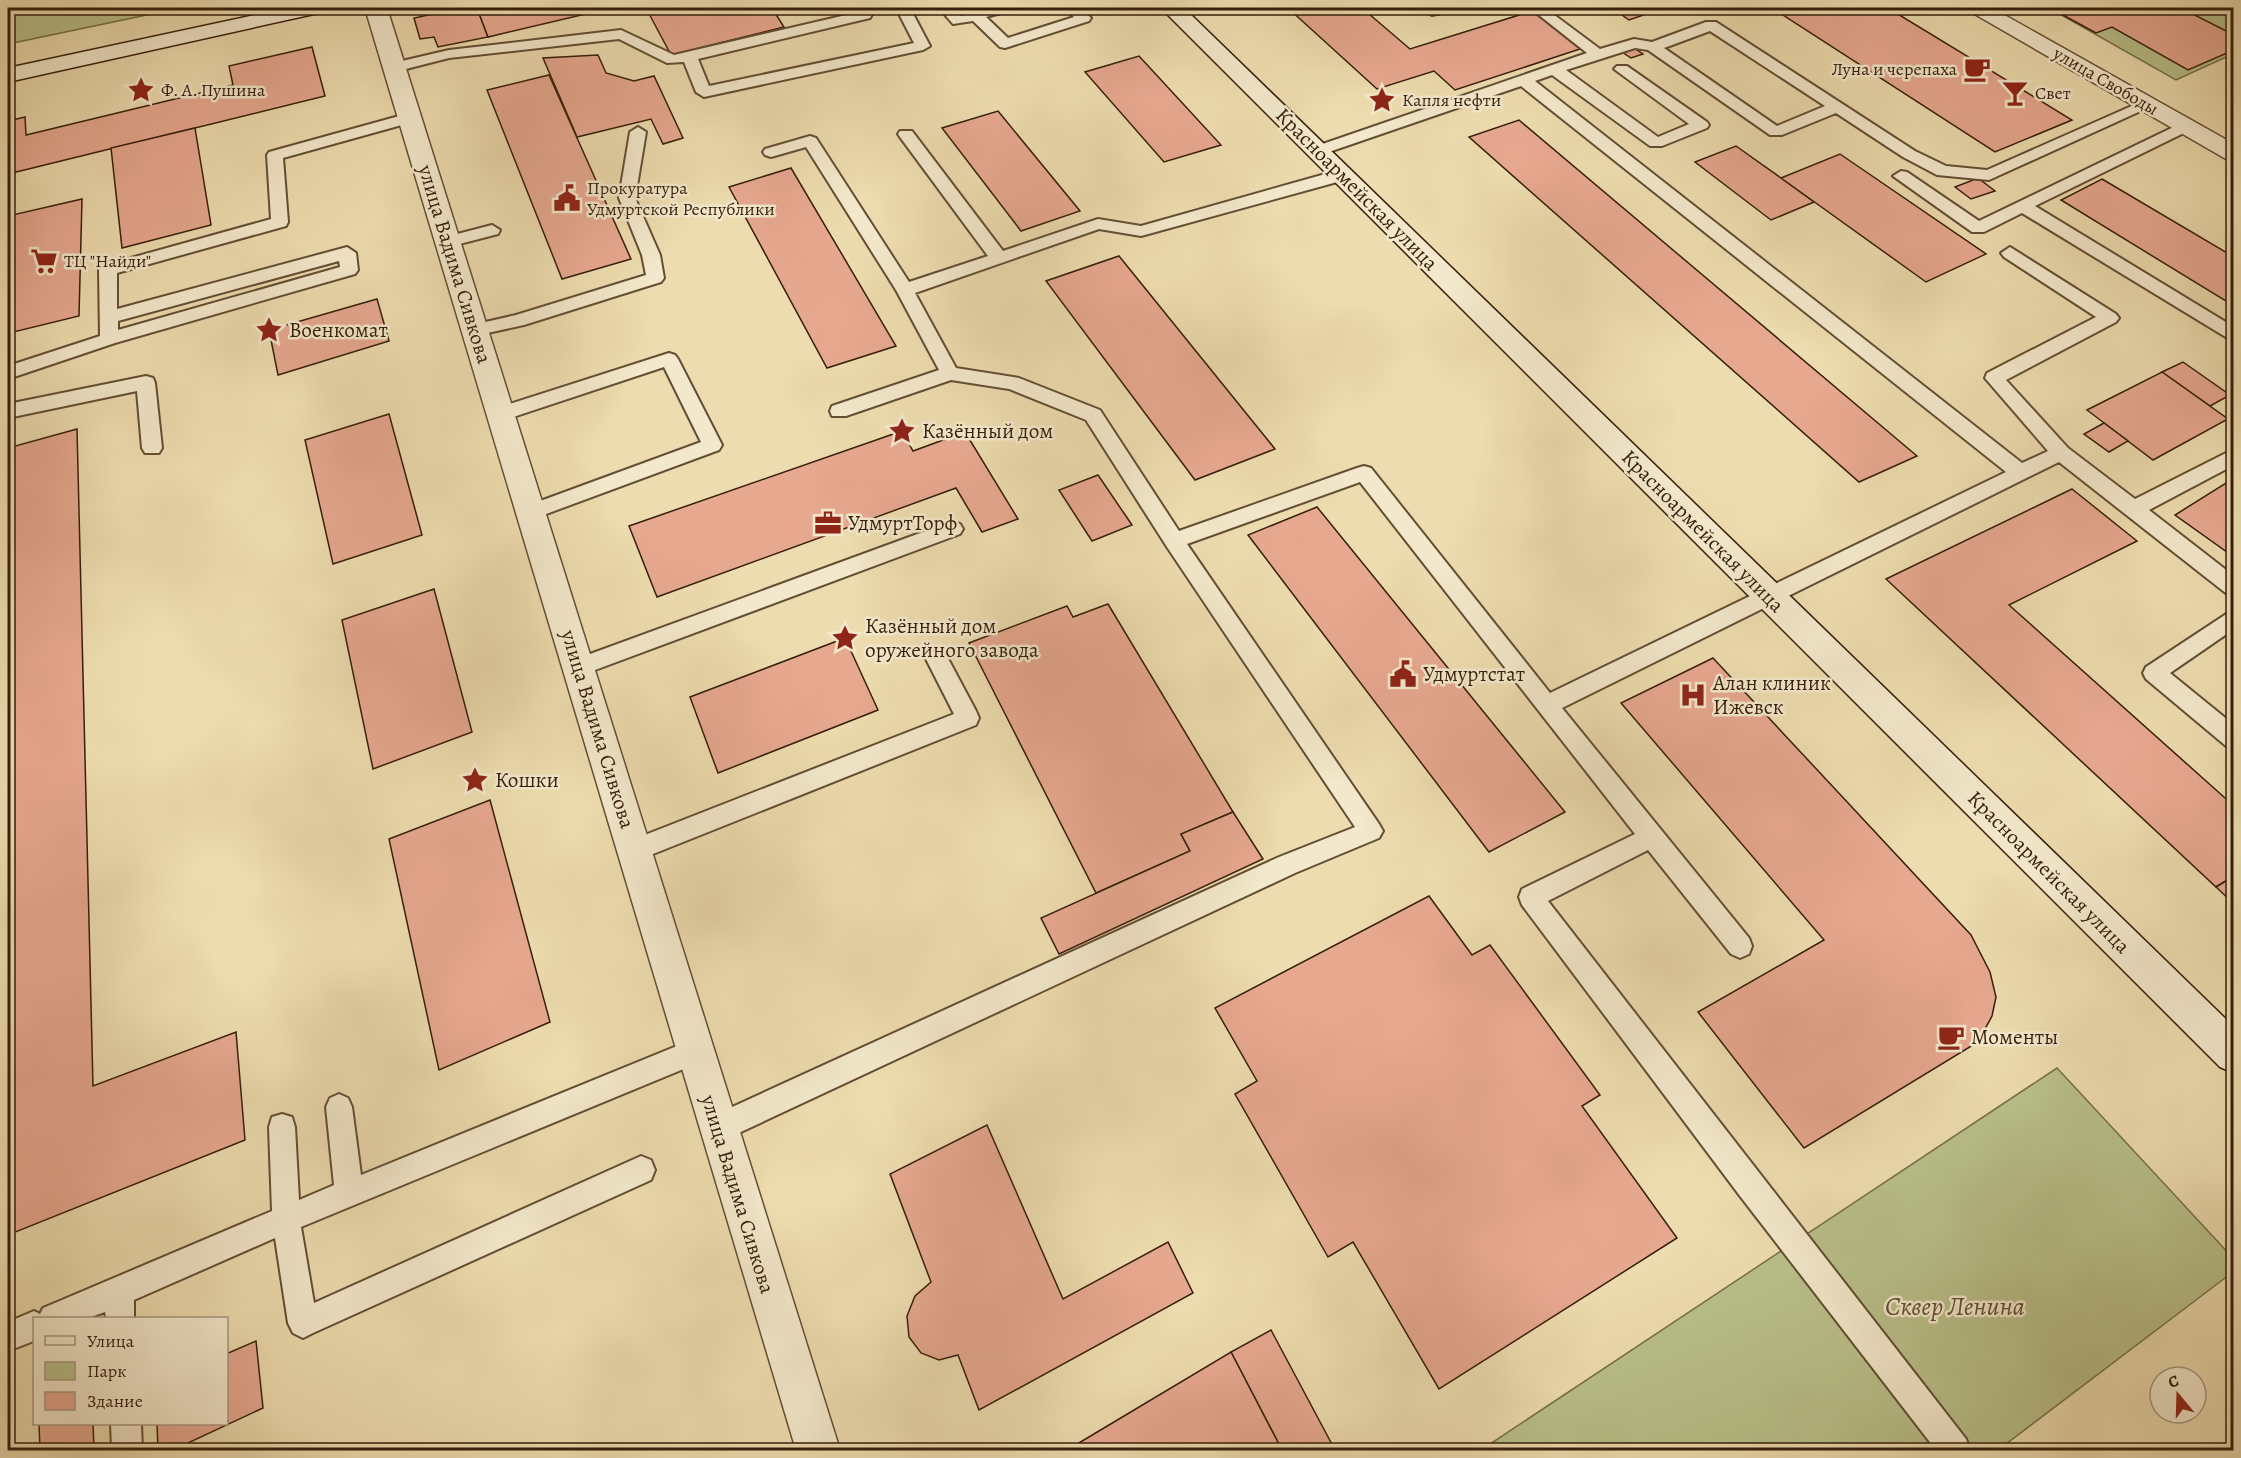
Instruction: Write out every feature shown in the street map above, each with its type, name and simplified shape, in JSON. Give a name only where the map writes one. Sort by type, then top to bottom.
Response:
[{"type":"street","points":[[8,75],[314,8]]},
{"type":"street","name":"улица Вадима Сивкова","points":[[376,8],[635,850],[694,1052],[818,1450]]},
{"type":"street","name":"Красноармейская улица","points":[[1172,8],[2234,1054]]},
{"type":"street","name":"улица Свободы","points":[[1978,8],[2234,153]]},
{"type":"lane","points":[[821,8],[830,23]]},
{"type":"lane","points":[[394,67],[449,54],[621,34],[672,60],[865,15],[868,8]]},
{"type":"lane","points":[[689,56],[704,92],[923,46],[903,8]]},
{"type":"lane","points":[[946,8],[958,21],[1003,8]]},
{"type":"lane","points":[[976,16],[1005,44],[1084,18],[1073,8]]},
{"type":"lane","points":[[1427,8],[1432,11],[1446,8]]},
{"type":"lane","points":[[1537,8],[1598,54]]},
{"type":"lane","points":[[1653,47],[1711,25],[1909,154],[1943,171],[1989,175],[2148,104]]},
{"type":"lane","points":[[1317,150],[1634,43],[1653,47],[1776,132],[1837,107]]},
{"type":"lane","points":[[1554,69],[1656,143],[1701,125],[1622,69]]},
{"type":"lane","points":[[1524,80],[2021,473]]},
{"type":"lane","points":[[109,339],[108,270],[280,222],[275,155],[410,118]]},
{"type":"lane","points":[[1902,176],[1978,228],[2186,126]]},
{"type":"lane","points":[[474,330],[518,321],[655,278],[651,255],[627,198],[638,132]]},
{"type":"lane","points":[[906,134],[999,258]]},
{"type":"lane","points":[[771,152],[810,141],[905,290],[951,374]]},
{"type":"lane","points":[[905,290],[1098,224],[1141,231],[1342,175]]},
{"type":"lane","points":[[2023,206],[2234,336]]},
{"type":"lane","points":[[448,242],[492,230]]},
{"type":"lane","points":[[8,373],[109,339],[350,270],[348,253],[108,318]]},
{"type":"lane","points":[[2010,253],[2110,318],[1994,378],[2061,453],[2234,588]]},
{"type":"lane","points":[[501,414],[669,359],[712,445],[531,512]]},
{"type":"lane","points":[[718,1128],[1287,865],[1371,831],[1174,541],[1093,415],[1012,383],[951,374],[839,411]]},
{"type":"lane","points":[[8,411],[146,382],[152,448]]},
{"type":"lane","points":[[1546,705],[1715,625],[1768,595],[2061,453]]},
{"type":"lane","points":[[2134,509],[2234,456]]},
{"type":"lane","points":[[1174,541],[1364,473],[1546,705],[1740,946]]},
{"type":"lane","points":[[579,668],[953,530]]},
{"type":"lane","points":[[2234,617],[2154,673],[2234,739]]},
{"type":"lane","points":[[635,850],[968,718],[936,657]]},
{"type":"lane","points":[[1652,837],[1531,897],[1750,1186],[1955,1450]]},
{"type":"lane","points":[[58,1317],[120,1305],[286,1219],[694,1052]]},
{"type":"lane","points":[[339,1107],[349,1193]]},
{"type":"lane","points":[[282,1127],[286,1219],[303,1323],[641,1170]]},
{"type":"lane","points":[[8,1336],[33,1326]]},
{"type":"lane","points":[[126,1425],[127,1450]]},
{"type":"green space","points":[[8,8],[180,8],[8,44]]},
{"type":"green space","points":[[2049,8],[2233,8],[2233,54],[2176,80]]},
{"type":"green space","name":"Сквер Ленина","points":[[2057,1068],[2233,1258],[2233,1272],[1998,1450],[1481,1450]]},
{"type":"building","points":[[461,8],[477,8],[488,37],[438,47],[434,37],[420,39],[414,18]]},
{"type":"building","points":[[477,8],[611,8],[488,37]]},
{"type":"building","points":[[646,8],[772,8],[784,27],[671,55]]},
{"type":"building","points":[[1288,8],[1362,8],[1410,49],[1532,11],[1580,49],[1455,90],[1434,71],[1377,89]]},
{"type":"building","points":[[1612,8],[1664,8],[1629,20]]},
{"type":"building","points":[[1772,8],[1888,8],[2072,120],[1995,152]]},
{"type":"building","points":[[2050,8],[2181,8],[2234,35],[2234,50],[2188,70],[2112,27],[2096,33]]},
{"type":"building","points":[[312,47],[325,96],[8,174],[8,121],[25,117],[26,135],[233,85],[229,66]]},
{"type":"building","points":[[1634,48],[1643,54],[1631,58],[1622,52]]},
{"type":"building","points":[[598,55],[606,73],[634,81],[654,76],[683,138],[663,144],[651,119],[577,137],[543,58]]},
{"type":"building","points":[[1139,56],[1221,145],[1164,162],[1085,72]]},
{"type":"building","name":"Прокуратура Удмуртской Республики","points":[[549,75],[631,259],[562,279],[487,90]]},
{"type":"building","points":[[998,111],[1080,211],[1021,231],[942,128]]},
{"type":"building","points":[[1519,120],[1917,456],[1859,482],[1469,137]]},
{"type":"building","points":[[195,128],[211,225],[122,248],[111,148]]},
{"type":"building","points":[[1736,146],[1814,202],[1771,220],[1695,162]]},
{"type":"building","points":[[1840,154],[1986,254],[1926,282],[1781,178]]},
{"type":"building","points":[[791,168],[896,346],[827,368],[729,187]]},
{"type":"building","points":[[1978,178],[1995,191],[1971,199],[1955,187]]},
{"type":"building","points":[[2102,179],[2234,257],[2234,306],[2061,200]]},
{"type":"building","name":"ТЦ \"Найди\"","points":[[82,199],[79,316],[9,333],[8,360],[8,216]]},
{"type":"building","points":[[1119,256],[1275,449],[1195,480],[1046,281]]},
{"type":"building","points":[[377,299],[389,341],[278,375],[269,330]]},
{"type":"building","points":[[2183,362],[2230,395],[2210,406],[2162,372]]},
{"type":"building","points":[[2162,372],[2228,419],[2153,460],[2087,410]]},
{"type":"building","points":[[389,414],[422,535],[333,564],[305,440]]},
{"type":"building","points":[[2104,423],[2128,441],[2109,452],[2084,434]]},
{"type":"building","points":[[77,429],[93,1086],[236,1032],[245,1140],[8,1235],[8,448]]},
{"type":"building","points":[[902,431],[913,451],[965,432],[1018,519],[982,532],[956,488],[657,597],[629,526]]},
{"type":"building","points":[[1098,475],[1132,525],[1092,541],[1059,490]]},
{"type":"building","points":[[2234,478],[2234,557],[2175,515]]},
{"type":"building","points":[[2072,489],[2137,541],[2009,605],[2234,806],[2234,876],[2216,887],[1886,579]]},
{"type":"building","name":"Удмуртстат","points":[[1317,507],[1565,812],[1489,852],[1248,535]]},
{"type":"building","points":[[434,589],[472,732],[373,769],[342,620]]},
{"type":"building","points":[[1108,604],[1233,812],[1181,834],[1190,851],[1096,893],[969,643],[1067,606],[1073,617]]},
{"type":"building","points":[[845,638],[878,710],[718,773],[690,697]]},
{"type":"building","points":[[1713,658],[1971,935],[1990,972],[1996,997],[1992,1016],[1978,1042],[1804,1148],[1698,1012],[1824,940],[1621,703]]},
{"type":"building","points":[[490,800],[550,1022],[439,1070],[389,839]]},
{"type":"building","points":[[1233,812],[1263,859],[1059,954],[1041,918],[1190,851],[1181,834]]},
{"type":"building","points":[[2234,876],[2234,904],[2216,887]]},
{"type":"building","points":[[1429,896],[1472,955],[1490,945],[1600,1095],[1582,1106],[1677,1238],[1439,1389],[1353,1242],[1328,1257],[1235,1094],[1257,1081],[1215,1008]]},
{"type":"building","points":[[987,1125],[1063,1299],[1168,1242],[1193,1293],[979,1410],[958,1355],[939,1360],[921,1353],[909,1337],[907,1316],[915,1296],[931,1282],[890,1174]]},
{"type":"building","points":[[1271,1330],[1335,1450],[1282,1450],[1231,1352]]},
{"type":"building","points":[[256,1341],[263,1408],[228,1424],[228,1353]]},
{"type":"building","points":[[1231,1352],[1282,1450],[1067,1450],[1114,1422]]},
{"type":"building","points":[[39,1425],[93,1425],[94,1450],[40,1450]]},
{"type":"building","points":[[157,1425],[227,1425],[173,1450],[158,1450]]},
{"type":"place","name":"Луна и черепаха","points":[[1977,69]]},
{"type":"place","name":"Ф. А. Пушина","points":[[141,90]]},
{"type":"place","name":"Свет","points":[[2015,93]]},
{"type":"place","name":"Капля нефти","points":[[1382,100]]},
{"type":"place","name":"Прокуратура Удмуртской Республики","points":[[567,198]]},
{"type":"place","name":"ТЦ \"Найди\"","points":[[44,261]]},
{"type":"place","name":"Военкомат","points":[[269,330]]},
{"type":"place","name":"Казённый дом","points":[[902,431]]},
{"type":"place","name":"УдмуртТорф","points":[[828,523]]},
{"type":"place","name":"Казённый дом оружейного завода","points":[[845,638]]},
{"type":"place","name":"Удмуртстат","points":[[1403,674]]},
{"type":"place","name":"Алан клиник Ижевск","points":[[1693,695]]},
{"type":"place","name":"Кошки","points":[[475,780]]},
{"type":"place","name":"Моменты","points":[[1951,1037]]}]
